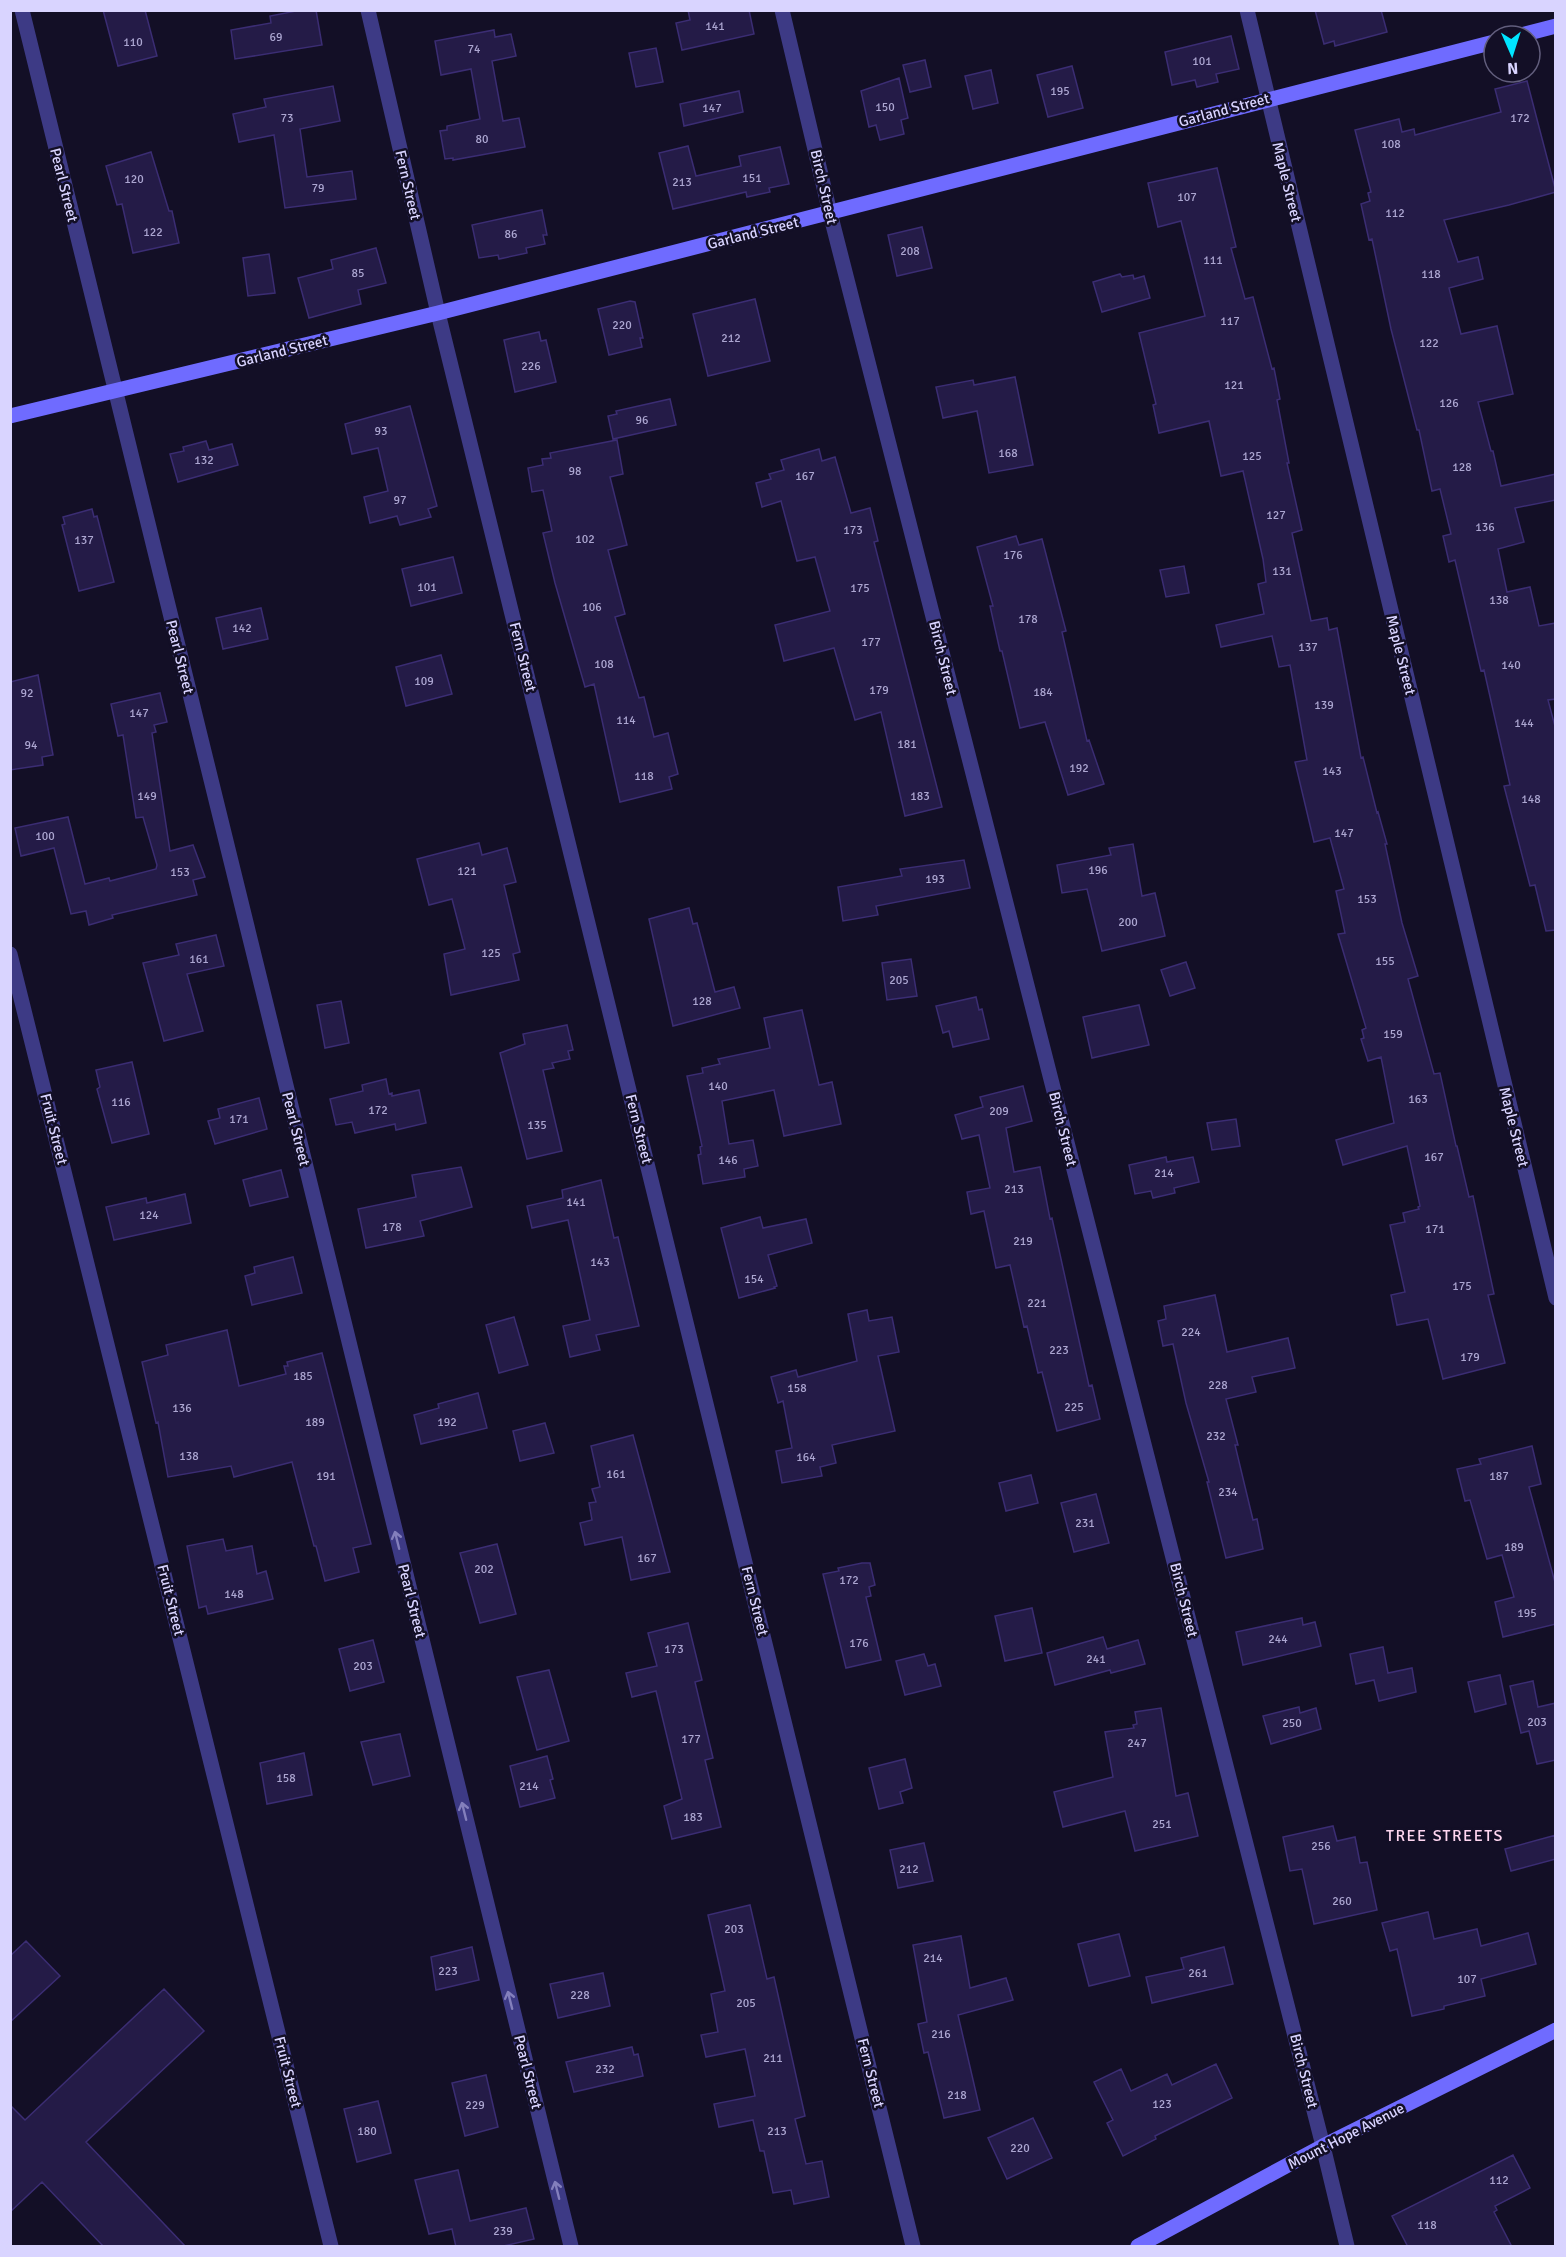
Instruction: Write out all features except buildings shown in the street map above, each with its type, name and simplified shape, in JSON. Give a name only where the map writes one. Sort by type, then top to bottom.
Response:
[{"type":"street","name":"Pearl Street","points":[[22,10],[571,2247]]},
{"type":"street","name":"Fern Street","points":[[368,10],[438,313],[913,2247]]},
{"type":"street","name":"Birch Street","points":[[782,10],[830,213],[1347,2247]]},
{"type":"street","name":"Maple Street","points":[[1247,10],[1556,1298]]},
{"type":"street","name":"Garland Street","points":[[10,417],[438,313],[1482,45]]},
{"type":"street","name":"Fruit Street","points":[[10,954],[331,2247]]},
{"type":"street","name":"Mount Hope Avenue","points":[[1138,2247],[1323,2146],[1556,2030]]},
{"type":"district","name":"TREE STREETS","points":[[1445,1836]]}]
